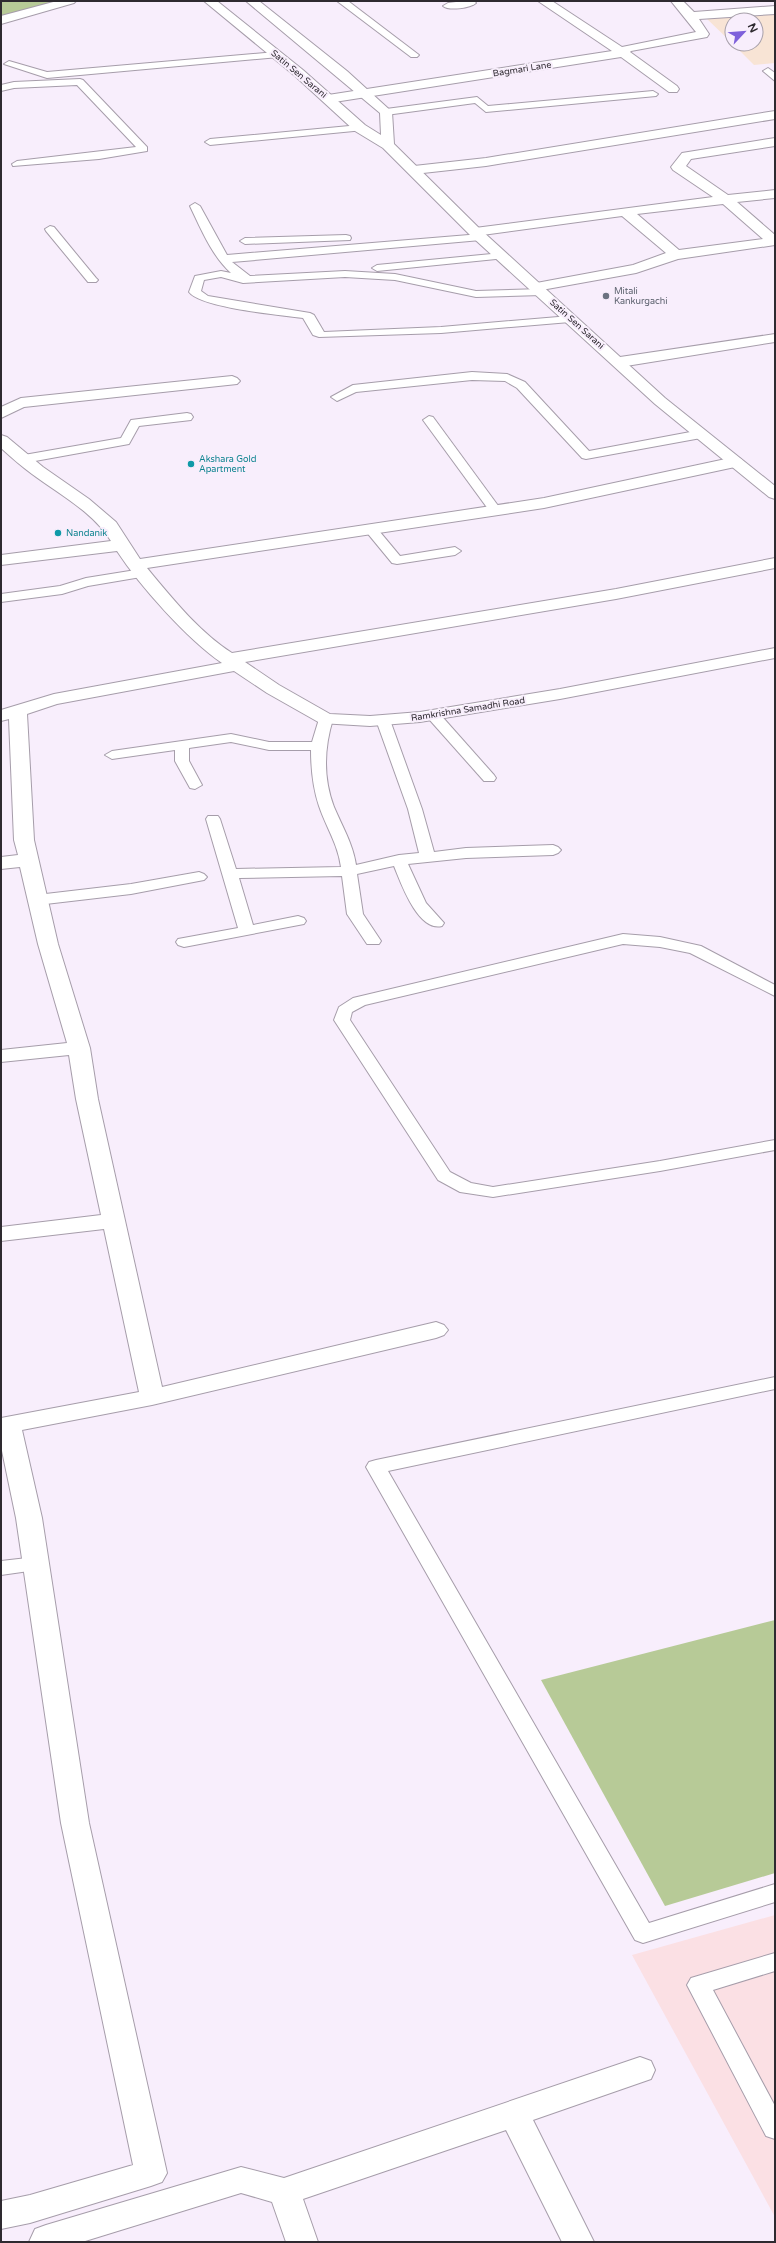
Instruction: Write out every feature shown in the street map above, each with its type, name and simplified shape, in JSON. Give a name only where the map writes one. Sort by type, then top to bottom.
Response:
[{"type":"street","points":[[1,20],[70,1]]},
{"type":"street","name":"Satin Sen Sarani","points":[[210,1],[328,99],[360,128],[388,145],[478,234],[570,319],[620,362],[660,401],[775,494]]},
{"type":"street","points":[[252,1],[366,93],[386,112],[388,145]]},
{"type":"street","points":[[544,1],[623,53],[673,89]]},
{"type":"street","points":[[677,1],[691,16],[775,10]]},
{"type":"street","name":"Bagmari Lane","points":[[328,99],[623,53],[627,48],[703,34],[691,16]]},
{"type":"street","points":[[414,170],[486,162],[775,115]]},
{"type":"street","points":[[774,241],[726,200],[678,167],[687,156],[775,142]]},
{"type":"street","points":[[478,234],[625,211],[775,194]]},
{"type":"street","points":[[625,211],[670,249],[675,255]]},
{"type":"street","points":[[539,290],[636,268],[675,255],[774,241]]},
{"type":"street","points":[[620,362],[775,338]]},
{"type":"street","points":[[1,413],[21,404],[232,380]]},
{"type":"street","name":"Ramkrishna Samadhi Road","points":[[1,440],[37,470],[83,502],[110,526],[139,569],[171,607],[215,650],[272,689],[326,719],[383,720],[433,715],[560,694],[775,652]]},
{"type":"street","points":[[139,569],[370,529],[544,503],[735,462]]},
{"type":"street","points":[[1,560],[122,545]]},
{"type":"street","points":[[152,1397],[112,1221],[87,1099],[79,1048],[48,944],[28,860],[24,840],[10,714],[54,698],[233,662],[616,594],[775,563]]},
{"type":"street","points":[[1,863],[28,860]]},
{"type":"street","points":[[1,1056],[79,1048]]},
{"type":"street","points":[[1,1234],[112,1221]]},
{"type":"street","points":[[1,2215],[30,2209],[151,2173],[75,1823],[29,1518],[5,1426],[152,1397],[436,1330]]},
{"type":"street","points":[[45,2242],[46,2239],[241,2180],[284,2192],[640,2070]]},
{"type":"street","points":[[514,2114],[578,2242]]},
{"type":"street","points":[[284,2192],[302,2242]]},
{"type":"lane","points":[[342,1],[414,54]]},
{"type":"lane","points":[[448,6],[471,3],[469,1]]},
{"type":"lane","points":[[9,64],[47,75],[276,55]]},
{"type":"lane","points":[[1,88],[14,85],[80,82],[143,149],[99,156],[17,164]]},
{"type":"lane","points":[[386,112],[477,100],[486,109],[653,94]]},
{"type":"lane","points":[[210,142],[360,128]]},
{"type":"lane","points":[[195,206],[224,259],[237,274],[249,278],[502,256]]},
{"type":"lane","points":[[50,229],[92,280]]},
{"type":"lane","points":[[245,241],[478,234]]},
{"type":"lane","points":[[224,259],[478,234]]},
{"type":"lane","points":[[539,290],[476,294],[395,277],[346,274],[243,280],[221,274],[199,278],[195,292],[204,298],[215,301],[306,315],[310,317],[317,333],[323,335],[441,330],[570,319]]},
{"type":"lane","points":[[337,397],[353,389],[413,382],[472,376],[507,378],[521,385],[586,455],[701,434]]},
{"type":"lane","points":[[24,459],[125,441],[135,423],[187,417]]},
{"type":"lane","points":[[429,420],[495,510]]},
{"type":"lane","points":[[370,529],[397,560],[455,551]]},
{"type":"lane","points":[[1,598],[62,590],[86,582],[139,569]]},
{"type":"lane","points":[[433,715],[489,778]]},
{"type":"lane","points":[[326,719],[319,746],[318,766],[326,805],[347,853],[355,914],[373,941]]},
{"type":"lane","points":[[383,720],[415,809],[428,857]]},
{"type":"lane","points":[[112,755],[231,738],[269,746],[319,746]]},
{"type":"lane","points":[[182,745],[182,761],[195,785]]},
{"type":"lane","points":[[213,819],[247,931]]},
{"type":"lane","points":[[230,874],[349,871],[399,860],[466,853],[553,850]]},
{"type":"lane","points":[[399,860],[419,905],[436,922]]},
{"type":"lane","points":[[38,900],[131,888],[199,877]]},
{"type":"lane","points":[[184,942],[298,921]]},
{"type":"lane","points":[[775,991],[695,949],[660,942],[623,939],[359,1001],[345,1010],[342,1020],[444,1176],[466,1188],[493,1192],[660,1166],[775,1144]]},
{"type":"lane","points":[[775,1383],[376,1468],[643,1934],[775,1893]]},
{"type":"lane","points":[[1,1568],[36,1564]]},
{"type":"lane","points":[[775,1962],[700,1986],[775,2129]]},
{"type":"shaded area","points":[[775,12],[775,63],[754,65],[741,52],[764,52],[764,13]]},
{"type":"shaded area","points":[[724,16],[724,35],[705,17]]},
{"type":"shaded area","points":[[775,1915],[775,2217],[632,1955]]},
{"type":"green space","points":[[57,1],[1,16],[1,2]]},
{"type":"green space","points":[[775,1620],[775,1873],[665,1906],[541,1680]]},
{"type":"place","name":"Mitali Kankurgachi","points":[[606,296]]},
{"type":"place","name":"Akshara Gold Apartment","points":[[191,464]]},
{"type":"place","name":"Nandanik","points":[[58,533]]}]
